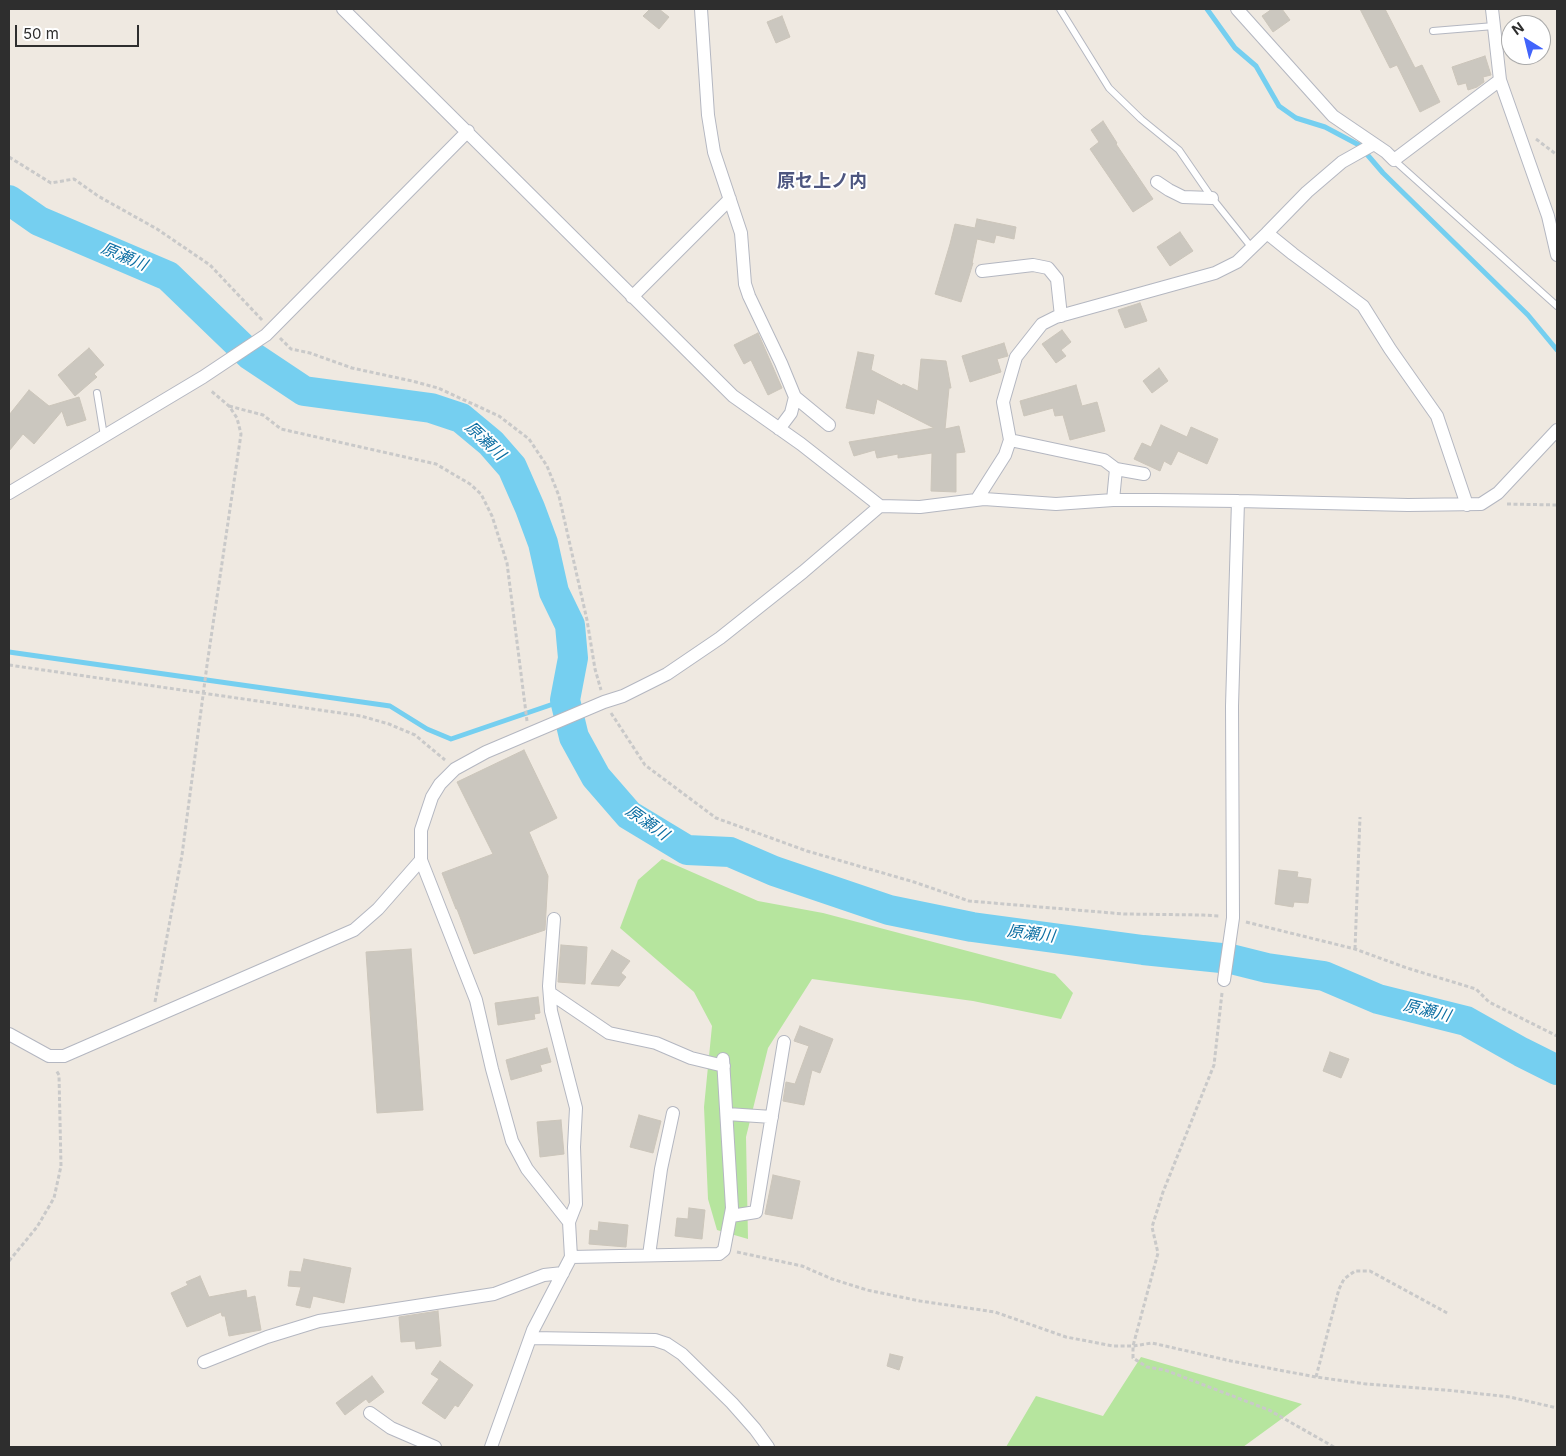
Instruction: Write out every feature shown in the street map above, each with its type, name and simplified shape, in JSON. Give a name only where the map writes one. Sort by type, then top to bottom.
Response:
[{"type":"street","points":[[343,9],[468,131],[632,298],[733,396],[880,506],[920,507],[977,499],[1056,504],[1113,500],[1408,505],[1481,504],[1498,493],[1557,430]]},
{"type":"street","points":[[701,9],[708,115],[714,152],[741,233],[745,284],[795,398],[829,425]]},
{"type":"street","points":[[1236,9],[1333,116],[1386,152],[1394,160],[1500,80]]},
{"type":"street","points":[[1492,9],[1500,80],[1548,216],[1557,255]]},
{"type":"street","points":[[9,493],[200,378],[269,332],[468,131]]},
{"type":"street","points":[[977,499],[1005,455],[1010,440],[1003,402],[1016,357],[1042,324],[1061,316],[1215,273],[1237,262],[1307,192],[1342,162],[1374,144]]},
{"type":"street","points":[[1158,182],[1169,190],[1183,196],[1212,198]]},
{"type":"street","points":[[632,298],[730,199]]},
{"type":"street","points":[[1267,233],[1362,306],[1437,416],[1467,505]]},
{"type":"street","points":[[982,270],[1032,265],[1048,268],[1057,279],[1061,316]]},
{"type":"street","points":[[779,429],[791,413],[795,398]]},
{"type":"street","points":[[1010,440],[1104,460],[1116,469],[1144,474]]},
{"type":"street","points":[[1113,500],[1116,469]]},
{"type":"street","points":[[1224,980],[1232,920],[1232,706],[1238,501]]},
{"type":"street","points":[[569,1222],[527,1168],[512,1141],[492,1069],[476,1000],[421,860],[421,830],[432,797],[440,784],[455,769],[486,752],[604,702],[623,696],[667,674],[720,638],[803,572],[880,506]]},
{"type":"street","points":[[9,1034],[49,1056],[64,1056],[354,930],[378,909],[421,860]]},
{"type":"street","points":[[491,1447],[531,1338],[571,1257],[569,1222],[576,1204],[574,1147],[576,1108],[551,1011],[550,993],[554,919]]},
{"type":"street","points":[[550,993],[608,1033],[656,1043],[692,1058],[724,1062],[732,1208],[724,1250],[719,1254],[571,1257]]},
{"type":"street","points":[[731,1216],[756,1212],[784,1042]]},
{"type":"street","points":[[649,1255],[661,1169],[673,1113]]},
{"type":"street","points":[[727,1114],[772,1116]]},
{"type":"street","points":[[204,1362],[267,1337],[319,1321],[494,1294],[544,1275],[563,1273]]},
{"type":"street","points":[[531,1338],[654,1340],[666,1344],[682,1354],[732,1403],[768,1447]]},
{"type":"street","points":[[370,1413],[391,1428],[434,1447]]},
{"type":"lane","points":[[1060,9],[1110,88],[1141,119],[1179,150],[1212,198],[1252,248]]},
{"type":"lane","points":[[1434,31],[1494,26]]},
{"type":"lane","points":[[1394,160],[1557,306]]},
{"type":"lane","points":[[97,393],[104,436]]},
{"type":"path","points":[[9,158],[52,182],[74,179],[98,196],[157,229],[210,265],[269,332],[290,349],[310,353],[352,368],[412,380],[438,388],[500,416],[529,439],[547,466],[559,496],[587,620],[595,669],[604,702],[645,765],[716,818],[808,851],[914,882],[969,901],[1124,914],[1203,915],[1243,922],[1355,949],[1407,968],[1476,989],[1489,1002],[1557,1036]]},
{"type":"path","points":[[152,1018],[182,855],[203,693],[241,434],[237,418],[229,406],[200,378]]},
{"type":"path","points":[[229,406],[263,415],[281,429],[436,464],[470,484],[481,494],[492,516],[506,563],[532,732]]},
{"type":"path","points":[[1481,504],[1557,505]]},
{"type":"path","points":[[9,665],[361,716],[380,721],[414,735],[455,769]]},
{"type":"path","points":[[1355,949],[1360,817]]},
{"type":"path","points":[[1224,980],[1214,1065],[1163,1192],[1152,1227],[1158,1253],[1133,1346],[1133,1358],[1147,1367],[1165,1370],[1269,1410],[1334,1447]]},
{"type":"path","points":[[9,1261],[37,1227],[54,1198],[61,1166],[58,1076],[49,1056]]},
{"type":"path","points":[[724,1250],[802,1266],[867,1290],[920,1301],[995,1312],[1066,1337],[1113,1346],[1133,1346],[1152,1343],[1231,1361],[1316,1377],[1366,1384],[1446,1390],[1510,1398],[1557,1408]]},
{"type":"path","points":[[1316,1377],[1339,1289],[1344,1279],[1355,1271],[1370,1272],[1449,1314]]},
{"type":"green space","points":[[662,859],[758,901],[823,913],[1055,974],[1073,993],[1061,1019],[973,1001],[812,979],[768,1048],[746,1137],[748,1239],[717,1230],[708,1199],[704,1107],[712,1026],[694,992],[620,928],[638,880]]},
{"type":"green space","points":[[1141,1357],[1302,1404],[1243,1447],[1006,1447],[1036,1396],[1103,1416]]},
{"type":"building","points":[[650,9],[659,9],[669,17],[659,29],[643,16]]},
{"type":"building","points":[[1272,9],[1282,9],[1290,20],[1273,32],[1262,16]]},
{"type":"building","points":[[1360,9],[1385,9],[1415,68],[1422,65],[1440,102],[1420,112],[1397,65],[1390,68]]},
{"type":"building","points":[[782,16],[790,37],[776,43],[767,22]]},
{"type":"building","points":[[1485,56],[1491,75],[1483,77],[1484,82],[1468,90],[1466,83],[1458,85],[1452,67]]},
{"type":"building","points":[[1103,121],[1153,199],[1133,212],[1090,149],[1099,142],[1091,130]]},
{"type":"building","points":[[977,219],[1016,227],[1014,239],[996,235],[994,243],[977,239],[973,263],[961,302],[935,294],[955,224],[975,228]]},
{"type":"building","points":[[1180,232],[1193,251],[1170,266],[1157,247]]},
{"type":"building","points":[[1140,303],[1147,321],[1125,328],[1118,310]]},
{"type":"building","points":[[1062,330],[1071,342],[1061,350],[1066,356],[1056,363],[1042,344]]},
{"type":"building","points":[[758,333],[782,388],[768,395],[751,360],[744,364],[734,345]]},
{"type":"building","points":[[1004,343],[1008,356],[997,359],[1001,372],[970,382],[962,356]]},
{"type":"building","points":[[89,348],[104,365],[94,374],[97,377],[75,396],[58,375]]},
{"type":"building","points":[[858,352],[874,355],[871,370],[902,386],[903,384],[918,391],[921,359],[946,361],[951,388],[949,388],[945,429],[959,426],[965,452],[956,453],[956,492],[931,491],[932,453],[898,458],[898,454],[877,458],[875,450],[854,456],[849,442],[934,428],[877,399],[874,414],[846,408]]},
{"type":"building","points":[[1159,368],[1168,381],[1152,393],[1143,381]]},
{"type":"building","points":[[1076,385],[1082,406],[1097,402],[1105,431],[1070,440],[1063,415],[1055,416],[1053,408],[1024,416],[1020,401]]},
{"type":"building","points":[[29,390],[49,406],[79,397],[86,420],[67,426],[62,411],[34,444],[23,434],[9,451],[9,415]]},
{"type":"building","points":[[1161,425],[1187,437],[1191,427],[1218,439],[1207,464],[1178,451],[1171,465],[1164,461],[1160,471],[1134,459],[1142,443],[1151,447]]},
{"type":"building","points":[[524,750],[557,818],[529,832],[548,876],[545,930],[474,954],[442,873],[493,854],[457,782]]},
{"type":"building","points":[[1279,870],[1298,872],[1297,877],[1311,879],[1308,903],[1294,902],[1293,907],[1275,904]]},
{"type":"building","points":[[561,945],[587,947],[585,984],[558,982]]},
{"type":"building","points":[[411,949],[423,1110],[377,1113],[366,952]]},
{"type":"building","points":[[612,950],[630,961],[621,973],[626,977],[619,986],[591,984]]},
{"type":"building","points":[[538,997],[540,1013],[534,1014],[535,1019],[498,1025],[495,1003]]},
{"type":"building","points":[[800,1026],[833,1039],[820,1073],[812,1070],[804,1105],[783,1101],[786,1082],[795,1084],[809,1046],[794,1041]]},
{"type":"building","points":[[547,1048],[551,1062],[540,1065],[542,1071],[511,1080],[506,1060]]},
{"type":"building","points":[[1330,1052],[1349,1059],[1341,1078],[1323,1071]]},
{"type":"building","points":[[639,1115],[661,1121],[653,1153],[630,1147]]},
{"type":"building","points":[[561,1120],[564,1154],[540,1157],[537,1122]]},
{"type":"building","points":[[773,1175],[800,1181],[792,1219],[765,1214]]},
{"type":"building","points":[[689,1208],[705,1210],[702,1239],[675,1236],[677,1218],[688,1219]]},
{"type":"building","points":[[599,1222],[628,1225],[626,1247],[589,1244],[590,1230],[598,1231]]},
{"type":"building","points":[[304,1259],[351,1268],[344,1303],[313,1296],[310,1308],[296,1305],[301,1287],[288,1286],[290,1271],[301,1272]]},
{"type":"building","points":[[200,1276],[209,1297],[246,1290],[247,1298],[255,1296],[261,1330],[229,1336],[225,1316],[222,1316],[221,1312],[187,1327],[171,1293],[188,1285],[186,1282]]},
{"type":"building","points":[[438,1311],[441,1346],[416,1349],[415,1341],[401,1342],[399,1317]]},
{"type":"building","points":[[890,1354],[903,1357],[899,1370],[887,1366]]},
{"type":"building","points":[[440,1361],[473,1385],[458,1407],[455,1405],[445,1419],[422,1403],[439,1379],[431,1374]]},
{"type":"building","points":[[372,1376],[384,1392],[369,1403],[366,1399],[345,1415],[336,1403]]},
{"type":"waterway","points":[[1207,9],[1235,48],[1256,66],[1279,106],[1296,118],[1325,127],[1359,145],[1383,173],[1528,315],[1557,350]]},
{"type":"waterway","name":"原瀬川","points":[[9,200],[39,221],[168,276],[250,355],[304,391],[431,408],[461,418],[491,443],[512,467],[530,508],[543,543],[554,592],[570,625],[573,658],[565,700],[574,737],[596,777],[629,815],[687,850],[730,852],[774,871],[889,910],[972,927],[1143,950],[1231,959],[1267,968],[1324,976],[1378,999],[1466,1021],[1557,1070]]},
{"type":"waterway","points":[[9,652],[390,706],[427,729],[451,739],[565,700]]},
{"type":"district","name":"原セ上ノ内","points":[[822,182]]}]
